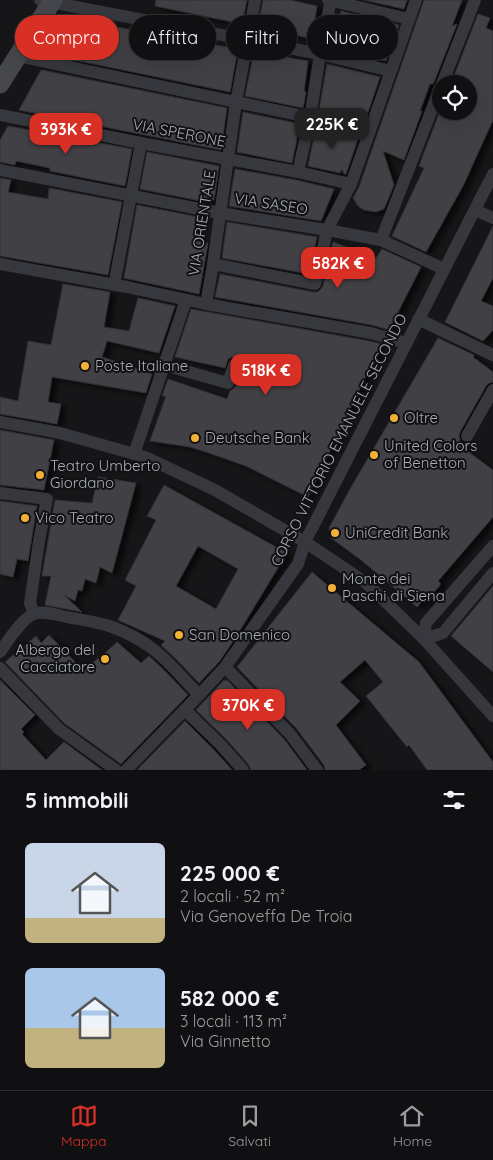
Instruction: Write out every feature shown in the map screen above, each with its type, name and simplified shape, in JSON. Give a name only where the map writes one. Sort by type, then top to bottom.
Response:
[{"type":"street","name":"VIA ORIENTALE","points":[[252,15],[255,0]]},
{"type":"street","points":[[327,15],[330,0],[409,19]]},
{"type":"street","points":[[213,264],[315,284],[327,230],[352,184],[416,0]]},
{"type":"street","points":[[446,75],[475,0]]},
{"type":"street","points":[[40,15],[48,1],[226,36]]},
{"type":"street","points":[[0,84],[15,59]]},
{"type":"street","points":[[36,60],[370,130]]},
{"type":"street","name":"VIA ORIENTALE","points":[[206,304],[236,102],[244,60]]},
{"type":"street","points":[[298,172],[310,118],[319,60]]},
{"type":"street","points":[[344,60],[391,72]]},
{"type":"street","points":[[381,240],[432,110]]},
{"type":"street","name":"VIA SPERONE","points":[[0,115],[352,184]]},
{"type":"street","points":[[114,285],[141,143]]},
{"type":"street","name":"VIA SASEO","points":[[0,170],[220,213],[381,240],[444,269]]},
{"type":"street","name":"CORSO VITTORIO EMANUELE SECONDO","points":[[126,770],[225,667],[298,564],[304,542],[493,174]]},
{"type":"street","points":[[475,210],[493,218]]},
{"type":"street","points":[[0,264],[206,304],[371,333],[406,343]]},
{"type":"street","points":[[139,456],[164,365],[186,300]]},
{"type":"street","points":[[418,319],[490,353]]},
{"type":"street","points":[[164,365],[228,383],[234,366]]},
{"type":"street","points":[[467,436],[493,390]]},
{"type":"street","points":[[0,422],[56,432],[139,456],[215,490],[304,542],[364,582],[424,639],[493,716]]},
{"type":"street","points":[[0,493],[47,498],[38,542],[30,603],[34,614]]},
{"type":"street","points":[[424,639],[426,623],[493,546]]},
{"type":"street","points":[[424,639],[443,633],[493,574]]},
{"type":"street","points":[[0,652],[22,624],[34,614],[48,613],[86,621],[111,627],[132,636],[153,649],[199,695]]},
{"type":"street","points":[[225,667],[290,734],[316,770]]},
{"type":"street","points":[[0,668],[59,729],[116,770]]},
{"type":"street","points":[[185,710],[222,745],[243,770]]},
{"type":"building","points":[[156,0],[247,0],[244,15],[226,15],[226,21],[216,19],[216,15],[198,15],[155,6]]},
{"type":"building","points":[[263,0],[290,0],[317,6],[316,15],[307,15],[307,38],[297,35],[297,15],[260,15]]},
{"type":"building","points":[[364,0],[407,0],[404,9]]},
{"type":"building","points":[[424,0],[462,0],[452,26],[457,24],[437,75],[432,75],[432,84],[430,84],[420,111],[422,111],[404,160],[383,151],[394,185],[384,209],[376,212],[364,210],[358,206],[353,198],[359,187]]},
{"type":"building","points":[[341,11],[358,15],[340,15]]},
{"type":"building","points":[[478,14],[490,18],[486,28],[493,31],[493,120],[463,186],[426,252],[392,236],[424,168],[419,166],[437,120],[477,120],[477,75],[454,75]]},
{"type":"building","points":[[119,28],[129,29],[129,60],[216,60],[216,45],[226,47],[226,60],[236,60],[230,92],[74,60],[119,60]]},
{"type":"building","points":[[297,59],[308,61],[303,108],[245,96],[252,60]]},
{"type":"building","points":[[327,64],[380,77],[365,121],[319,111]]},
{"type":"building","points":[[41,70],[227,108],[221,150],[19,110]]},
{"type":"building","points":[[243,112],[300,124],[292,163],[237,152]]},
{"type":"building","points":[[8,126],[132,149],[125,186],[50,171],[50,168],[16,161],[15,165],[0,162],[0,140]]},
{"type":"building","points":[[316,127],[359,136],[346,174],[344,174],[342,169],[340,173],[308,166]]},
{"type":"building","points":[[147,152],[219,166],[214,200],[201,198],[201,201],[140,189]]},
{"type":"building","points":[[235,169],[334,189],[321,221],[229,206]]},
{"type":"building","points":[[0,178],[11,180],[8,192],[48,199],[49,188],[122,202],[108,275],[0,256]]},
{"type":"building","points":[[137,205],[198,217],[194,241],[208,243],[199,294],[124,278]]},
{"type":"building","points":[[227,222],[317,237],[309,274],[222,258]]},
{"type":"building","points":[[493,226],[493,278],[481,301],[493,306],[493,330],[483,341],[445,322]]},
{"type":"building","points":[[333,242],[376,258],[382,249],[421,267],[389,330],[372,325],[215,297],[220,274],[318,292],[323,286]]},
{"type":"building","points":[[63,284],[110,292],[104,327],[129,331],[138,298],[175,306],[159,353],[107,341],[102,357],[152,374],[146,393],[52,377],[48,402],[61,404],[57,424],[0,414],[0,397],[18,401],[28,341],[51,345]]},
{"type":"building","points":[[191,309],[381,344],[308,497],[246,466],[190,447],[150,441],[166,396],[162,396],[168,379],[227,399],[230,391],[236,386],[242,368],[240,360],[236,357],[228,359],[225,368],[175,357]]},
{"type":"building","points":[[438,338],[474,355],[473,357],[493,372],[493,382],[486,386],[460,432],[458,444],[493,470],[493,517],[438,581],[441,584],[425,603],[422,601],[417,607],[361,560],[331,538],[329,528]]},
{"type":"building","points":[[0,430],[54,440],[44,490],[0,485]]},
{"type":"building","points":[[98,477],[136,483],[112,573],[100,567],[96,583],[85,579],[82,591],[78,590],[75,601],[64,595],[82,612],[45,605],[51,576],[42,576],[55,500],[92,503]]},
{"type":"building","points":[[164,485],[287,553],[236,637],[219,662],[199,683],[161,645],[165,641],[118,620],[136,586],[125,580],[156,520],[147,516]],"holes":[[[198,546],[238,569],[216,609],[176,586]]]},
{"type":"building","points":[[0,501],[37,506],[28,561],[17,559],[13,577],[0,574]]},
{"type":"building","points":[[312,572],[419,662],[493,762],[493,770],[427,770],[409,745],[407,747],[366,696],[383,682],[365,660],[340,682],[360,701],[336,725],[366,765],[359,770],[325,770],[324,765],[296,728],[237,667]]},
{"type":"building","points":[[493,586],[493,672],[451,636]]},
{"type":"building","points":[[49,635],[83,670],[117,642],[141,663],[149,656],[188,695],[121,764],[64,723],[5,662],[36,636],[41,643]]},
{"type":"building","points":[[0,680],[35,715],[21,729],[24,732],[22,734],[46,760],[64,742],[102,770],[0,770]]},
{"type":"building","points":[[224,680],[227,680],[284,739],[307,770],[251,770],[249,765],[227,740],[196,710]]},
{"type":"building","points":[[185,721],[232,770],[137,770]]},
{"type":"place","name":"Poste Italiane","points":[[85,366]]},
{"type":"place","name":"Oltre","points":[[394,418]]},
{"type":"place","name":"Deutsche Bank","points":[[195,438]]},
{"type":"place","name":"United Colors of Benetton","points":[[374,455]]},
{"type":"place","name":"Teatro Umberto Giordano","points":[[40,475]]},
{"type":"place","name":"Vico Teatro","points":[[25,518]]},
{"type":"place","name":"UniCredit Bank","points":[[335,533]]},
{"type":"place","name":"Monte dei Paschi di Siena","points":[[332,588]]},
{"type":"place","name":"San Domenico","points":[[179,635]]},
{"type":"place","name":"Albergo del Cacciatore","points":[[105,659]]}]
